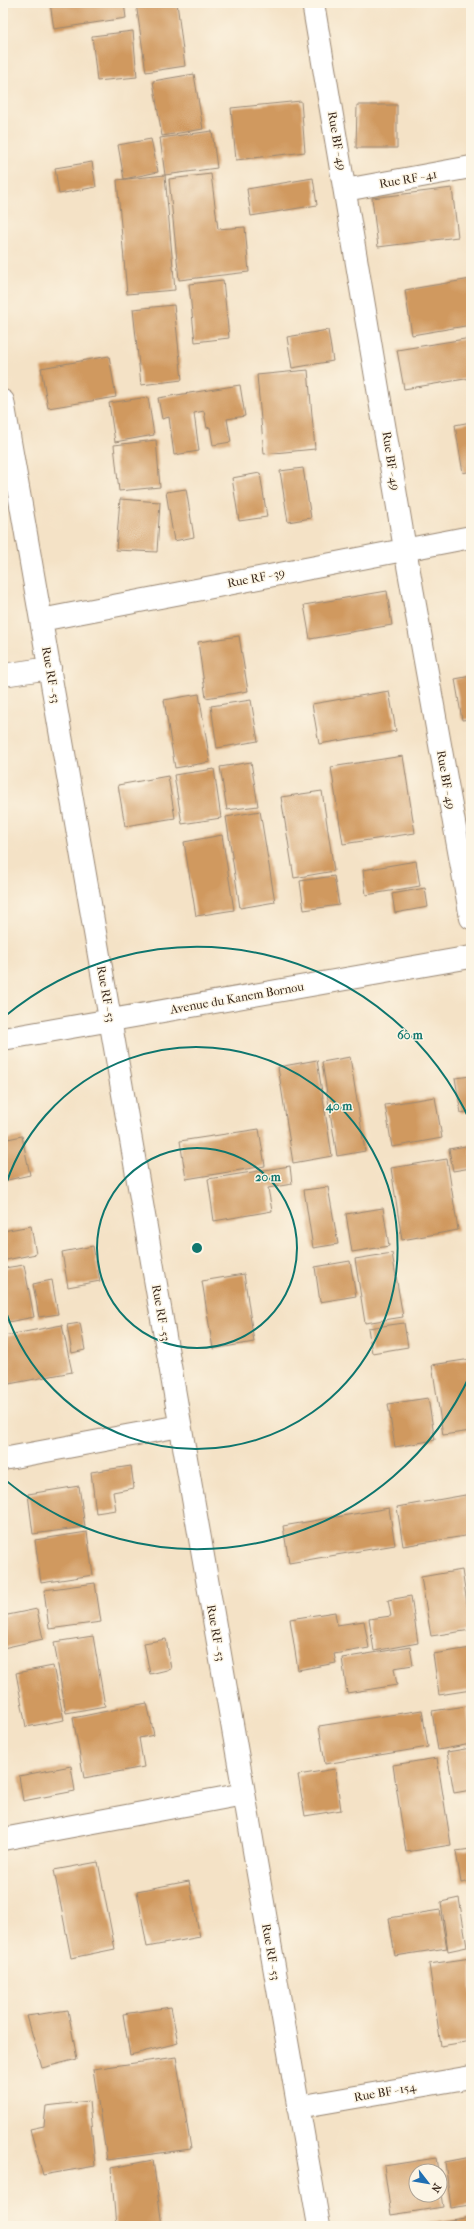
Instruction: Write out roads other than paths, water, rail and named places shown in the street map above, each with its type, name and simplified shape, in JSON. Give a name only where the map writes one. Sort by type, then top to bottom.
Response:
[{"type":"street","name":"Rue BF - 49","points":[[313,3],[405,549],[471,918]]},
{"type":"street","name":"Rue RF - 41","points":[[345,190],[471,168]]},
{"type":"street","name":"Rue RF - 53","points":[[4,412],[50,668],[319,2226]]},
{"type":"street","name":"Rue RF - 39","points":[[41,620],[471,537]]},
{"type":"street","points":[[3,674],[50,668]]},
{"type":"street","name":"Avenue du Kanem Bornou","points":[[3,1039],[471,956]]},
{"type":"street","points":[[3,1459],[180,1426]]},
{"type":"street","points":[[3,1838],[244,1794]]},
{"type":"street","name":"Rue BF - 154","points":[[298,2107],[471,2077]]}]
